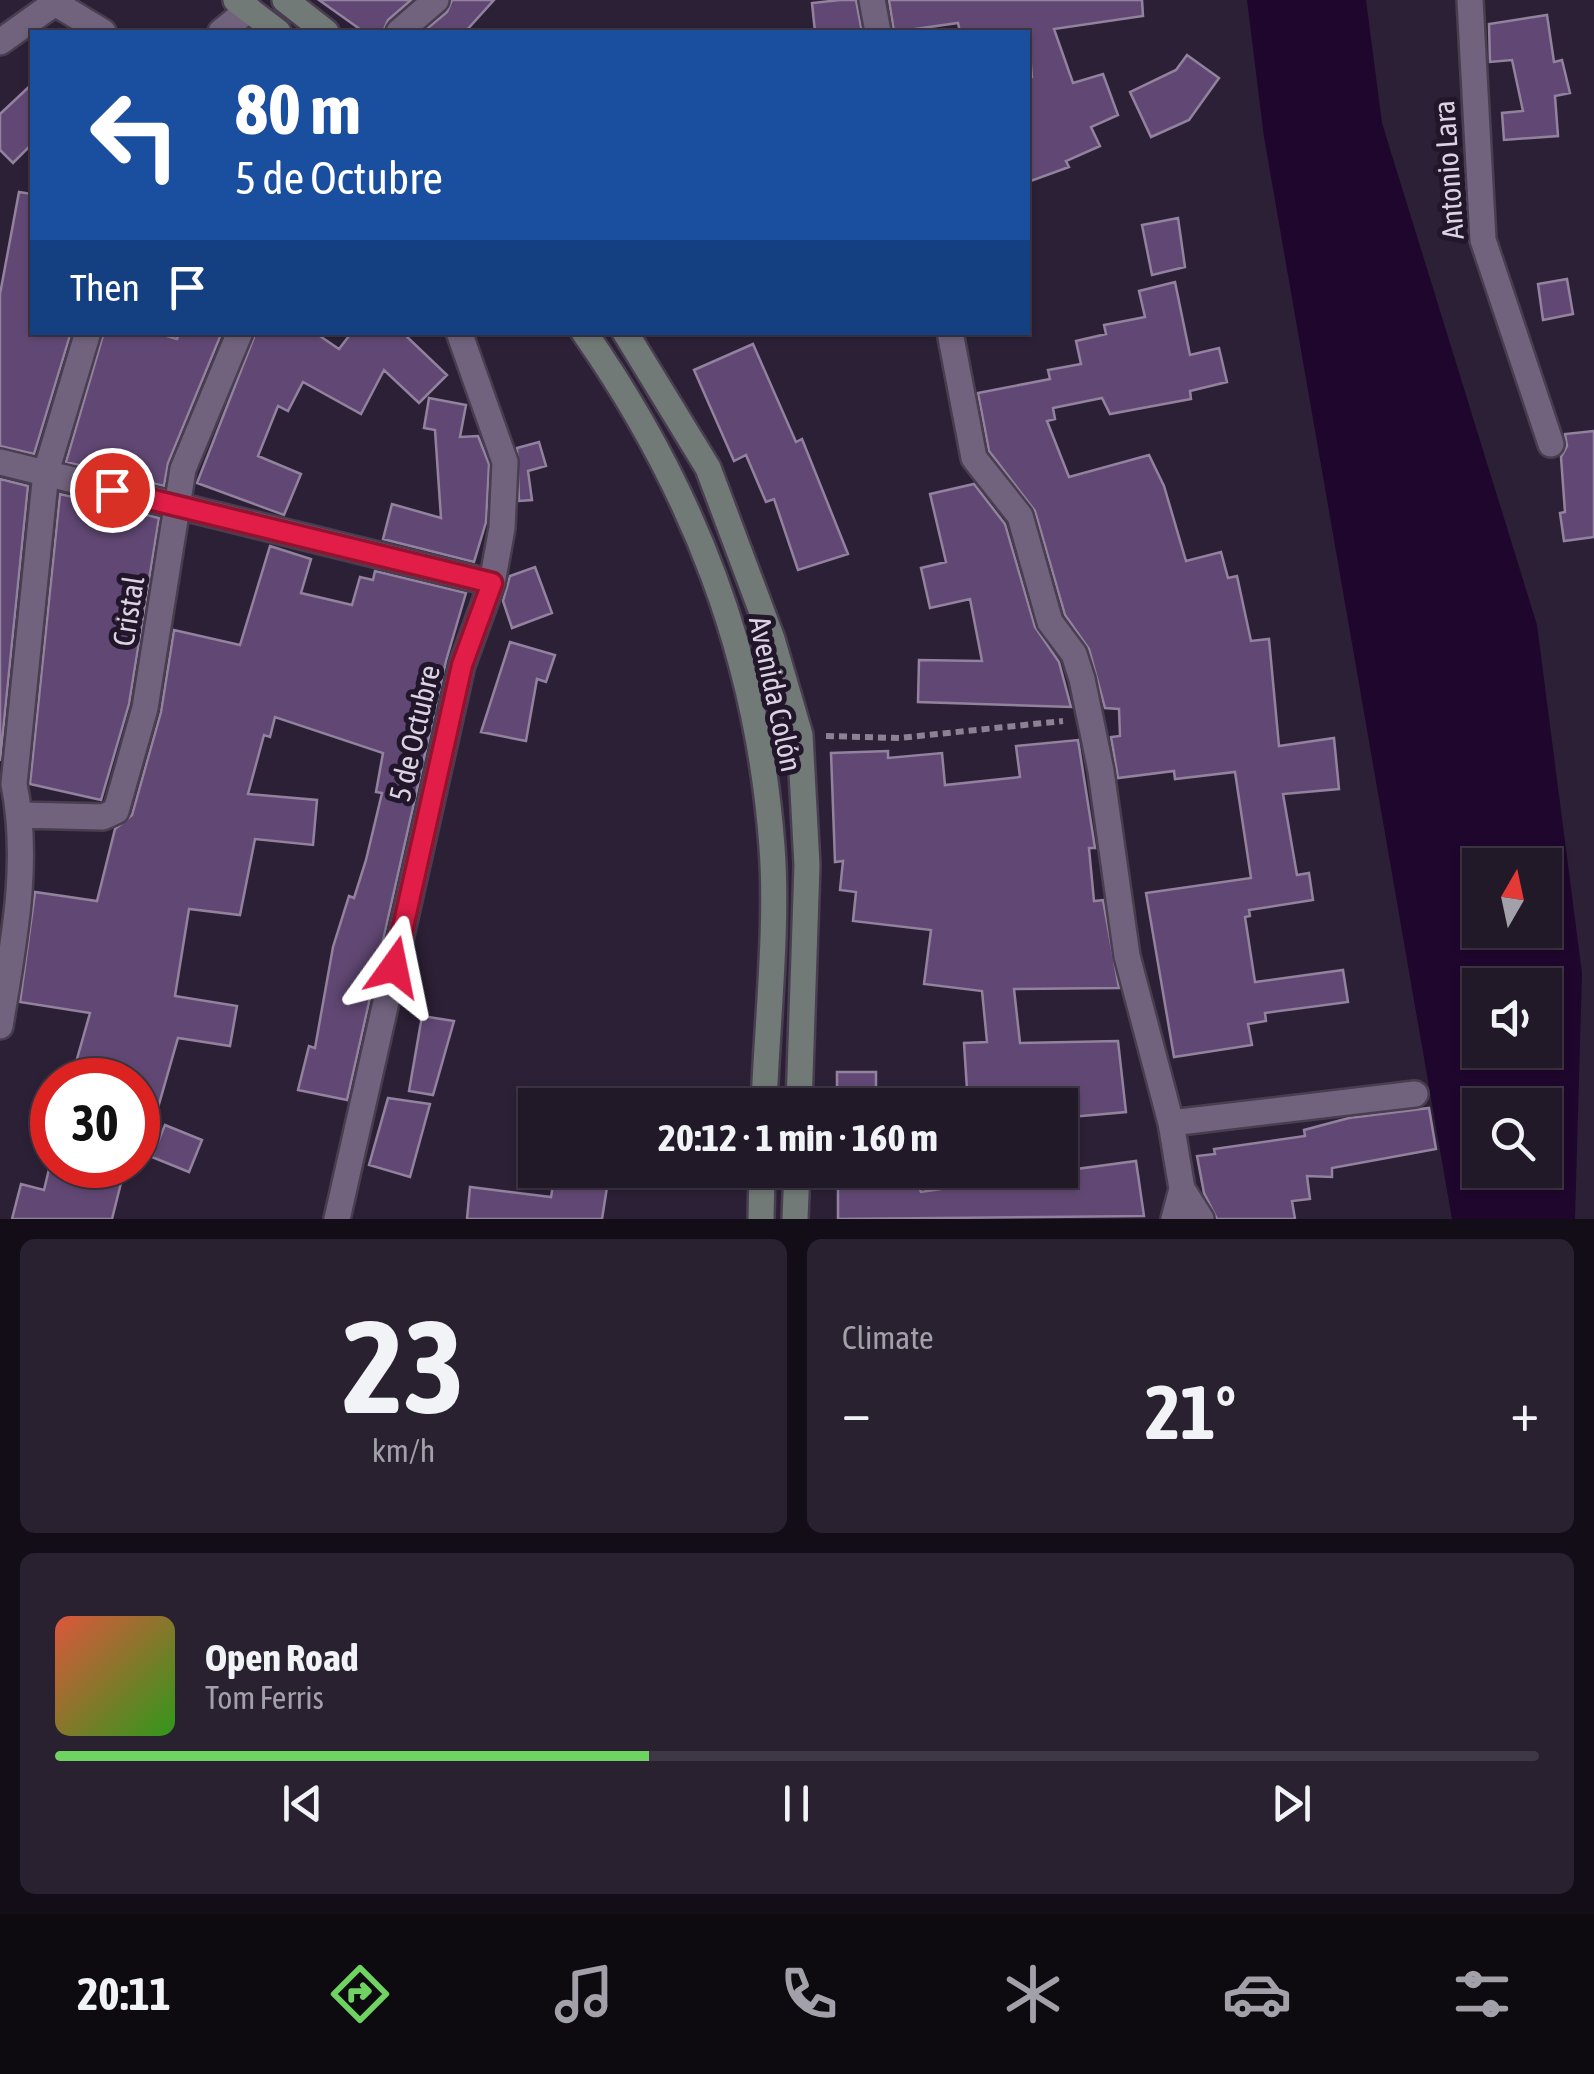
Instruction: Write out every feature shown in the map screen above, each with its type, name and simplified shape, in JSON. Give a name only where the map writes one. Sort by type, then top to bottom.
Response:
[{"type":"main road","points":[[285,0],[323,30]]},
{"type":"main road","points":[[243,4],[276,30]]},
{"type":"main road","name":"Avenida Colón","points":[[586,335],[636,408],[690,511],[739,652],[757,730],[772,848],[765,1088]]},
{"type":"main road","name":"Avenida Colón","points":[[626,335],[708,468],[772,639],[800,735],[807,865],[800,1088]]},
{"type":"main road","points":[[760,1219],[761,1188]]},
{"type":"main road","points":[[795,1219],[796,1188]]},
{"type":"street","points":[[401,30],[436,0]]},
{"type":"street","points":[[872,0],[878,30]]},
{"type":"street","name":"Antonio Lara","points":[[1470,0],[1483,240],[1552,444]]},
{"type":"street","points":[[0,42],[57,2],[100,30]]},
{"type":"street","points":[[223,30],[243,4]]},
{"type":"street","points":[[0,1026],[18,915],[20,815],[7,783],[46,472],[87,335]]},
{"type":"street","name":"Cristal","points":[[20,815],[104,816],[116,811],[145,708],[183,469],[239,335]]},
{"type":"street","name":"5 de Octubre","points":[[336,1219],[462,665],[492,583],[502,528],[505,462],[460,335]]},
{"type":"street","points":[[951,335],[974,458],[1020,516],[1050,622],[1074,654],[1090,718],[1127,956],[1171,1122],[1182,1189],[1201,1219]]},
{"type":"street","points":[[0,462],[492,583]]},
{"type":"street","points":[[1171,1122],[1415,1094]]},
{"type":"street","points":[[1174,1219],[1182,1189]]},
{"type":"path","points":[[800,735],[899,738],[1090,718]]},
{"type":"shaded area","points":[[1247,0],[1366,0],[1382,123],[1537,625],[1582,973],[1575,1219],[1452,1219],[1264,137]]},
{"type":"building","points":[[319,0],[411,0],[388,20],[384,30],[361,30]]},
{"type":"building","points":[[452,0],[494,0],[467,30],[425,30],[447,12]]},
{"type":"building","points":[[856,0],[862,30],[815,30],[812,3]]},
{"type":"building","points":[[889,0],[1142,0],[1143,16],[1054,29],[1073,83],[1103,74],[1118,115],[1091,127],[1100,146],[1066,161],[1069,167],[1030,181],[1030,30],[960,30],[958,23],[894,30]]},
{"type":"building","points":[[1547,15],[1554,62],[1562,60],[1570,93],[1555,96],[1558,136],[1504,140],[1502,113],[1523,111],[1512,60],[1490,62],[1489,24]]},
{"type":"building","points":[[1187,55],[1219,78],[1189,120],[1151,137],[1130,92],[1176,70]]},
{"type":"building","points":[[30,86],[30,146],[13,163],[0,150],[0,114]]},
{"type":"building","points":[[19,192],[30,194],[30,335],[70,335],[34,454],[0,446],[0,294]]},
{"type":"building","points":[[1178,218],[1185,267],[1152,275],[1142,225]]},
{"type":"building","points":[[1567,279],[1573,314],[1543,320],[1538,284]]},
{"type":"building","points":[[1175,282],[1190,355],[1219,348],[1227,382],[1190,391],[1191,399],[1110,414],[1102,398],[1053,408],[1055,419],[1047,421],[1069,477],[1149,455],[1164,486],[1186,561],[1221,552],[1228,578],[1237,576],[1251,641],[1269,639],[1279,746],[1334,738],[1339,789],[1283,794],[1297,875],[1309,873],[1313,900],[1249,910],[1250,916],[1245,917],[1255,982],[1343,970],[1348,1002],[1265,1013],[1266,1021],[1248,1024],[1252,1045],[1174,1057],[1146,893],[1251,878],[1235,772],[1175,779],[1174,771],[1118,778],[1111,737],[1120,736],[1119,709],[1105,708],[1089,649],[1065,615],[1035,511],[989,451],[978,393],[1050,379],[1048,370],[1081,364],[1076,341],[1106,334],[1104,325],[1145,317],[1139,291]]},
{"type":"building","points":[[103,335],[163,335],[177,339],[179,335],[221,335],[168,463],[164,486],[66,462]]},
{"type":"building","points":[[255,335],[318,335],[339,349],[350,335],[405,335],[447,375],[419,403],[384,370],[361,414],[303,382],[288,411],[278,406],[258,456],[301,474],[284,515],[197,483]]},
{"type":"building","points":[[753,344],[796,442],[802,439],[848,554],[798,570],[774,499],[766,502],[746,455],[734,461],[694,370]]},
{"type":"building","points":[[429,398],[466,405],[460,437],[478,436],[489,464],[486,522],[474,562],[383,539],[392,504],[441,518],[435,430],[424,428]]},
{"type":"building","points":[[1594,431],[1594,537],[1564,541],[1560,513],[1565,512],[1561,457],[1567,446],[1565,434]]},
{"type":"building","points":[[539,442],[546,466],[528,471],[532,500],[519,501],[517,448]]},
{"type":"building","points":[[0,479],[28,486],[0,761]]},
{"type":"building","points":[[974,484],[1005,524],[1035,627],[1059,662],[1071,707],[918,702],[919,660],[982,661],[970,599],[930,608],[921,568],[946,562],[930,494]]},
{"type":"building","points":[[60,494],[159,518],[129,704],[101,800],[30,784]]},
{"type":"building","points":[[270,546],[311,559],[301,593],[352,605],[360,577],[373,580],[375,571],[466,593],[446,661],[347,1100],[298,1090],[309,1046],[315,1048],[333,947],[349,896],[354,898],[366,860],[382,793],[376,792],[383,753],[275,717],[270,737],[264,735],[248,794],[317,800],[313,845],[255,839],[240,915],[189,909],[175,996],[237,1006],[230,1046],[178,1038],[160,1101],[160,1058],[77,1058],[90,1013],[20,1002],[35,892],[97,901],[115,829],[132,815],[161,712],[174,630],[240,645]]},
{"type":"building","points":[[535,567],[552,613],[512,628],[503,601],[510,576]]},
{"type":"building","points":[[510,642],[555,655],[546,682],[537,679],[526,741],[481,732]]},
{"type":"building","points":[[1078,740],[1095,848],[1089,848],[1094,901],[1103,900],[1119,988],[1014,989],[1020,1043],[1118,1041],[1126,1112],[1078,1116],[1078,1088],[967,1088],[964,1043],[987,1042],[982,991],[924,984],[931,930],[853,921],[856,892],[840,890],[843,861],[835,862],[831,753],[888,751],[888,758],[942,753],[945,785],[1020,777],[1016,746]]},
{"type":"building","points":[[422,1016],[454,1021],[433,1095],[409,1091]]},
{"type":"building","points":[[837,1072],[876,1072],[876,1088],[837,1088]]},
{"type":"building","points":[[388,1098],[430,1104],[410,1177],[369,1165]]},
{"type":"building","points":[[1429,1108],[1436,1149],[1332,1168],[1332,1177],[1307,1176],[1310,1199],[1292,1201],[1295,1219],[1217,1219],[1204,1193],[1197,1156],[1215,1154],[1214,1149],[1305,1136],[1304,1130],[1349,1118]]},
{"type":"building","points":[[165,1125],[202,1140],[189,1172],[160,1160],[160,1137]]},
{"type":"building","points":[[1136,1161],[1144,1216],[838,1219],[838,1188],[919,1188],[921,1192],[948,1188],[1078,1188],[1078,1169]]},
{"type":"building","points":[[21,1184],[44,1190],[120,1188],[112,1219],[12,1219]]},
{"type":"building","points":[[470,1187],[551,1197],[552,1188],[607,1188],[602,1219],[467,1219]]},
{"type":"route","points":[[112,490],[492,583],[462,665],[394,967]]}]
